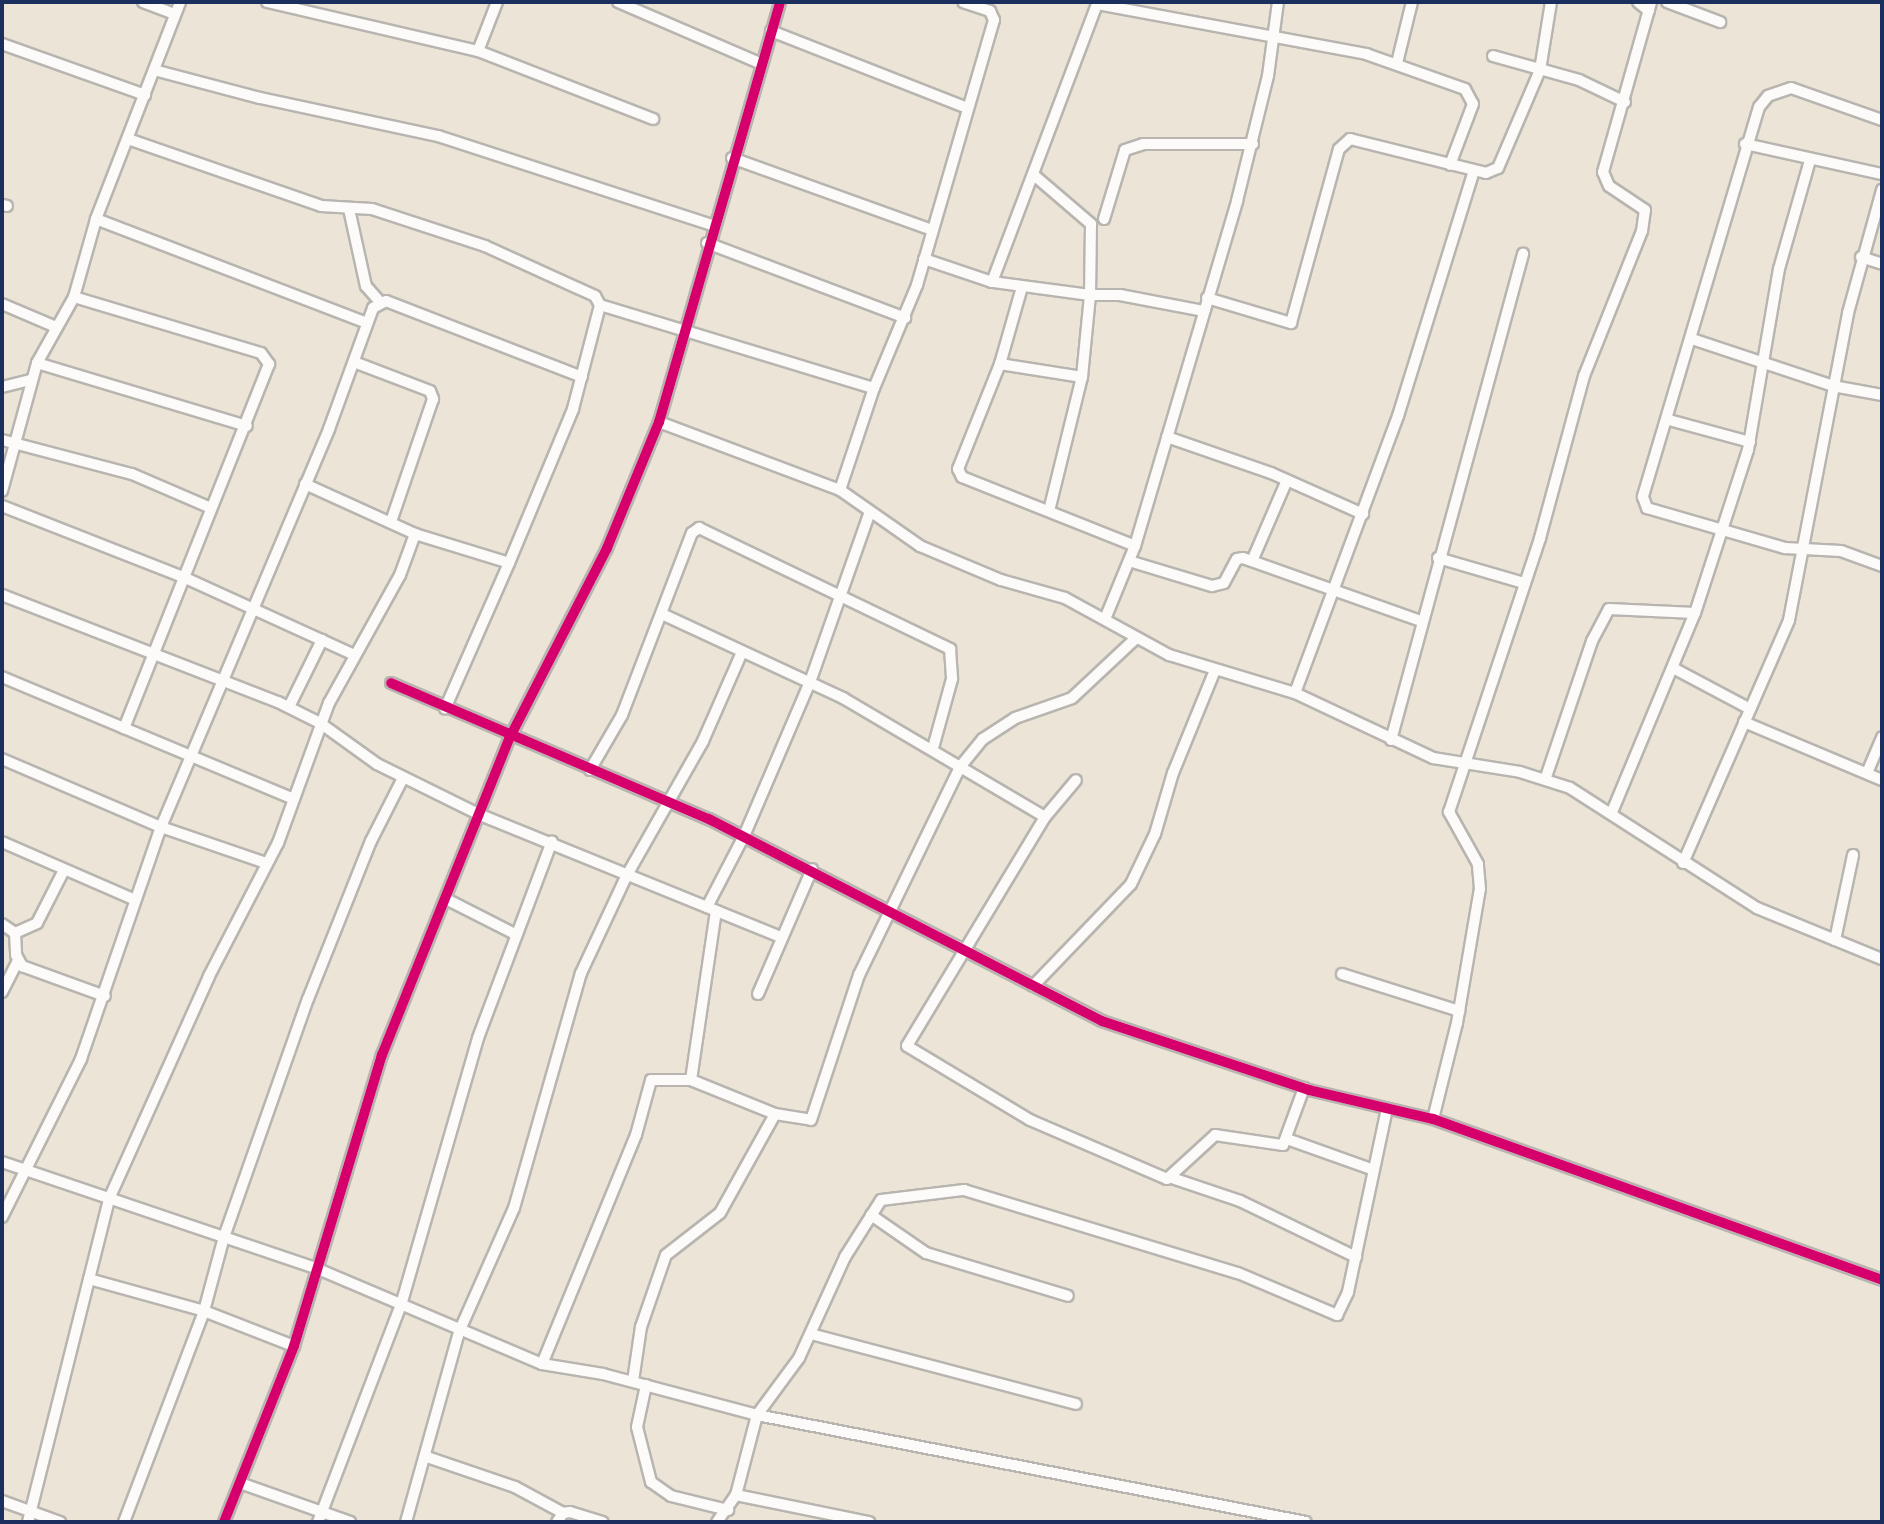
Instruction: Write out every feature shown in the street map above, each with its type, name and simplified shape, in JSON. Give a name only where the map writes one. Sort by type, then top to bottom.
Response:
[{"type":"street","points":[[143,2],[175,14]]},
{"type":"street","points":[[2,491],[37,363],[74,297],[96,219],[180,2]]},
{"type":"street","points":[[267,2],[478,51],[653,119]]},
{"type":"street","points":[[478,51],[497,2]]},
{"type":"street","points":[[618,2],[762,64]]},
{"type":"street","points":[[224,1522],[294,1346],[382,1055],[448,900],[478,814],[510,737],[607,548],[659,422],[712,225],[780,2]]},
{"type":"street","points":[[840,490],[874,388],[905,318],[994,15],[963,2]]},
{"type":"street","points":[[1105,619],[1135,546],[1253,144],[1278,2]]},
{"type":"street","points":[[1397,63],[1411,2]]},
{"type":"street","points":[[1207,298],[1291,323],[1343,142],[1396,147],[1474,171],[1498,168],[1540,70],[1551,2]]},
{"type":"street","points":[[1433,1119],[1459,1011],[1480,889],[1478,864],[1449,818],[1524,583],[1584,376],[1642,231],[1645,210],[1609,186],[1603,172],[1650,7],[1638,2]]},
{"type":"street","points":[[1667,2],[1720,22]]},
{"type":"street","points":[[992,282],[1035,176],[1097,4],[1273,34],[1397,63],[1472,96],[1470,114],[1450,165]]},
{"type":"street","points":[[771,31],[967,108]]},
{"type":"street","points":[[2,44],[145,95]]},
{"type":"street","points":[[1493,56],[1579,80],[1625,102]]},
{"type":"street","points":[[154,70],[260,98],[438,136],[712,225]]},
{"type":"street","points":[[1882,120],[1791,88],[1768,96],[1745,144],[1730,216],[1644,505],[1801,551],[1841,551],[1882,566]]},
{"type":"street","points":[[128,139],[321,206],[372,209],[485,246],[595,296],[600,305],[684,334],[874,388]]},
{"type":"street","points":[[1104,219],[1125,150],[1143,144],[1253,144]]},
{"type":"street","points":[[1745,144],[1882,174]]},
{"type":"street","points":[[732,158],[932,230]]},
{"type":"street","points":[[1612,812],[1695,613],[1724,529],[1750,442],[1779,269],[1810,160]]},
{"type":"street","points":[[1295,693],[1363,514],[1439,294],[1474,171]]},
{"type":"street","points":[[1035,176],[1091,224],[1090,295],[1082,377],[1049,511]]},
{"type":"street","points":[[1683,863],[1789,620],[1833,386],[1861,257],[1882,190]]},
{"type":"street","points":[[349,209],[366,286],[379,301],[582,377]]},
{"type":"street","points":[[96,219],[367,323]]},
{"type":"street","points":[[707,243],[905,318]]},
{"type":"street","points":[[1391,740],[1523,254]]},
{"type":"street","points":[[1861,257],[1882,264]]},
{"type":"street","points":[[924,259],[992,282],[1090,295],[1120,295],[1204,311]]},
{"type":"street","points":[[1022,287],[1000,364],[958,469],[962,477],[1135,546]]},
{"type":"street","points":[[74,297],[261,353],[269,364],[267,377],[247,426],[181,576],[124,728]]},
{"type":"street","points":[[2,1217],[28,1171],[105,996],[133,899],[161,827],[224,682],[367,323],[379,301]]},
{"type":"street","points":[[2,304],[56,327]]},
{"type":"street","points":[[445,709],[545,484],[582,377],[600,305]]},
{"type":"street","points":[[1692,339],[1833,386],[1882,395]]},
{"type":"street","points":[[354,362],[430,391],[433,399],[392,519]]},
{"type":"street","points":[[37,363],[247,426]]},
{"type":"street","points":[[1000,364],[1082,377]]},
{"type":"street","points":[[2,387],[31,380]]},
{"type":"street","points":[[1669,420],[1750,442]]},
{"type":"street","points":[[659,422],[840,490],[920,546],[1001,580],[1065,598],[1135,639],[1215,670],[1295,693],[1391,740],[1465,765],[1546,777],[1612,812],[1683,863],[1757,908],[1882,959]]},
{"type":"street","points":[[1167,437],[1287,480],[1363,514]]},
{"type":"street","points":[[2,440],[132,474],[211,508]]},
{"type":"street","points":[[1252,561],[1287,480]]},
{"type":"street","points":[[305,484],[392,519],[415,534],[509,563]]},
{"type":"street","points":[[2,506],[181,576],[354,655]]},
{"type":"street","points":[[691,1080],[711,909],[810,682],[870,512]]},
{"type":"street","points":[[590,770],[622,715],[692,533],[699,528],[950,649],[952,679],[933,748]]},
{"type":"street","points":[[29,1516],[109,1199],[266,863],[294,799],[320,723],[354,655],[400,575],[415,534]]},
{"type":"street","points":[[1438,558],[1524,583]]},
{"type":"street","points":[[1129,561],[1212,586],[1224,583],[1237,559],[1252,561],[1421,621]]},
{"type":"street","points":[[2,595],[289,707],[320,723],[403,778],[478,814],[552,841],[781,937]]},
{"type":"street","points":[[1546,777],[1592,641],[1609,609],[1695,613]]},
{"type":"street","points":[[662,614],[810,682],[933,748],[1045,817]]},
{"type":"street","points":[[542,1364],[636,1135],[651,1080],[691,1080],[775,1114],[804,1123],[811,1120],[848,1004],[960,767],[983,739],[1015,718],[1072,698],[1135,639]]},
{"type":"street","points":[[289,707],[322,640]]},
{"type":"street","points":[[406,1522],[427,1457],[459,1332],[514,1208],[581,973],[627,875],[703,741],[742,652]]},
{"type":"street","points":[[1673,668],[1750,709]]},
{"type":"street","points":[[1033,986],[1131,884],[1155,834],[1173,773],[1215,670]]},
{"type":"street","points":[[2,677],[192,759],[294,799]]},
{"type":"street","points":[[391,683],[744,836],[1102,1021],[1304,1088],[1433,1119],[1882,1280]]},
{"type":"street","points":[[1744,722],[1882,780]]},
{"type":"street","points":[[1867,773],[1882,737]]},
{"type":"street","points":[[2,759],[161,827],[266,863]]},
{"type":"street","points":[[124,1522],[204,1311],[224,1237],[343,909],[403,778]]},
{"type":"street","points":[[1076,780],[1045,817],[962,949],[907,1046],[1044,1127],[1172,1178],[1240,1201],[1356,1257]]},
{"type":"street","points":[[320,1517],[401,1305],[478,1038],[552,841]]},
{"type":"street","points":[[2,842],[133,899]]},
{"type":"street","points":[[1835,940],[1853,855]]},
{"type":"street","points":[[758,994],[812,869]]},
{"type":"street","points":[[15,933],[37,923],[64,870]]},
{"type":"street","points":[[448,900],[517,935]]},
{"type":"street","points":[[2,924],[15,933],[18,961],[2,992]]},
{"type":"street","points":[[18,961],[105,996]]},
{"type":"street","points":[[1342,974],[1459,1011]]},
{"type":"street","points":[[1172,1178],[1215,1135],[1277,1148],[1287,1139],[1304,1088]]},
{"type":"street","points":[[717,1522],[736,1495],[757,1415],[768,1407],[811,1334],[845,1257],[886,1197],[964,1190],[1238,1273],[1337,1315],[1356,1257],[1387,1109]]},
{"type":"street","points":[[633,1381],[641,1327],[666,1255],[720,1213],[775,1114]]},
{"type":"street","points":[[1287,1139],[1374,1170]]},
{"type":"street","points":[[2,1162],[318,1269],[459,1332],[542,1364],[633,1381],[757,1415],[1306,1522]]},
{"type":"street","points":[[871,1215],[926,1253],[1068,1296]]},
{"type":"street","points":[[89,1279],[204,1311],[294,1346]]},
{"type":"street","points":[[811,1334],[1076,1404]]},
{"type":"street","points":[[646,1385],[637,1427],[651,1482],[671,1496],[728,1510]]},
{"type":"street","points":[[427,1457],[515,1487],[560,1517],[602,1522]]},
{"type":"street","points":[[240,1483],[320,1517],[350,1522]]},
{"type":"street","points":[[736,1495],[869,1522]]},
{"type":"street","points":[[2,1501],[29,1516],[60,1522]]},
{"type":"cycle path","points":[[224,1522],[294,1346],[382,1055],[510,737],[607,548],[659,422],[780,2]]},
{"type":"cycle path","points":[[391,683],[709,819],[1102,1021],[1309,1090],[1433,1119],[1882,1280]]}]
